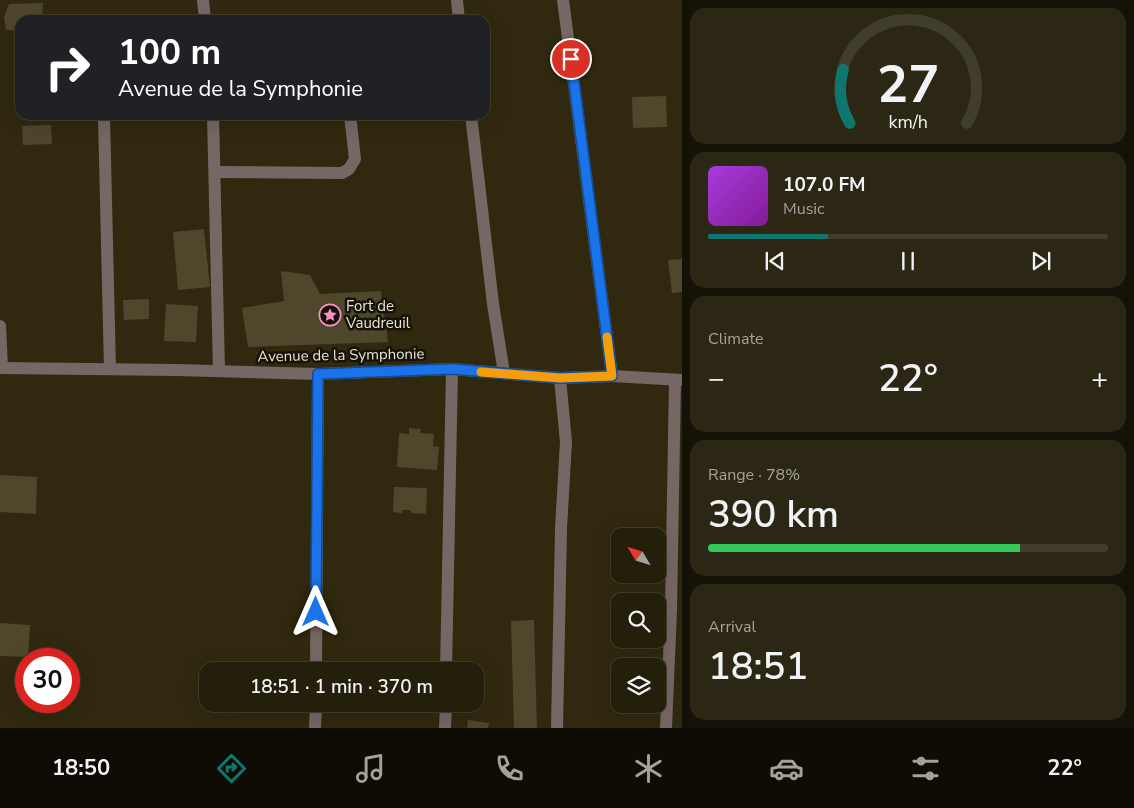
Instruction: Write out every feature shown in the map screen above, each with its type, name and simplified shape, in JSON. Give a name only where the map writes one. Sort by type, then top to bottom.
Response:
[{"type":"street","points":[[203,0],[204,15]]},
{"type":"street","points":[[457,0],[458,15]]},
{"type":"street","points":[[564,0],[612,376]]},
{"type":"street","points":[[104,120],[110,369]]},
{"type":"street","points":[[213,120],[219,371]]},
{"type":"street","points":[[215,172],[342,173],[349,169],[355,159],[351,120]]},
{"type":"street","points":[[472,120],[493,304],[504,373]]},
{"type":"street","points":[[0,326],[1,368]]},
{"type":"street","name":"Avenue de la Symphonie","points":[[1,368],[318,374],[452,369],[560,378],[612,376],[678,380]]},
{"type":"street","points":[[446,662],[452,369]]},
{"type":"street","points":[[316,662],[318,374]]},
{"type":"street","points":[[557,728],[561,528],[566,442],[560,378]]},
{"type":"street","points":[[666,728],[678,380]]},
{"type":"street","points":[[315,728],[316,712]]},
{"type":"street","points":[[445,728],[446,712]]},
{"type":"building","points":[[43,3],[42,15],[15,15],[15,31],[6,30],[4,18],[9,4]]},
{"type":"building","points":[[666,96],[667,127],[633,128],[632,97]]},
{"type":"building","points":[[51,125],[52,144],[23,145],[22,126]]},
{"type":"building","points":[[204,229],[210,287],[178,290],[173,232]]},
{"type":"building","points":[[682,259],[682,292],[672,293],[668,260]]},
{"type":"building","points":[[281,271],[310,275],[320,294],[381,291],[388,342],[248,347],[242,308],[284,301]]},
{"type":"building","points":[[149,299],[149,319],[124,320],[123,300]]},
{"type":"building","points":[[166,304],[198,306],[196,342],[164,341]]},
{"type":"building","points":[[409,428],[421,429],[420,433],[434,434],[433,446],[439,447],[437,470],[397,467],[399,433],[409,434]]},
{"type":"building","points":[[0,475],[37,477],[36,514],[0,512]]},
{"type":"building","points":[[394,487],[427,488],[426,514],[411,513],[411,510],[402,510],[402,513],[393,512]]},
{"type":"building","points":[[534,620],[537,728],[514,728],[511,621]]},
{"type":"building","points":[[0,623],[30,625],[29,648],[15,648],[15,657],[0,656]]},
{"type":"building","points":[[468,720],[489,723],[488,728],[467,728]]},
{"type":"slow traffic","points":[[481,372],[560,378],[612,376],[607,337]]},
{"type":"place","name":"Fort de Vaudreuil","points":[[330,315]]},
{"type":"route","points":[[316,612],[318,374],[452,369],[560,378],[612,376],[571,59]]}]
